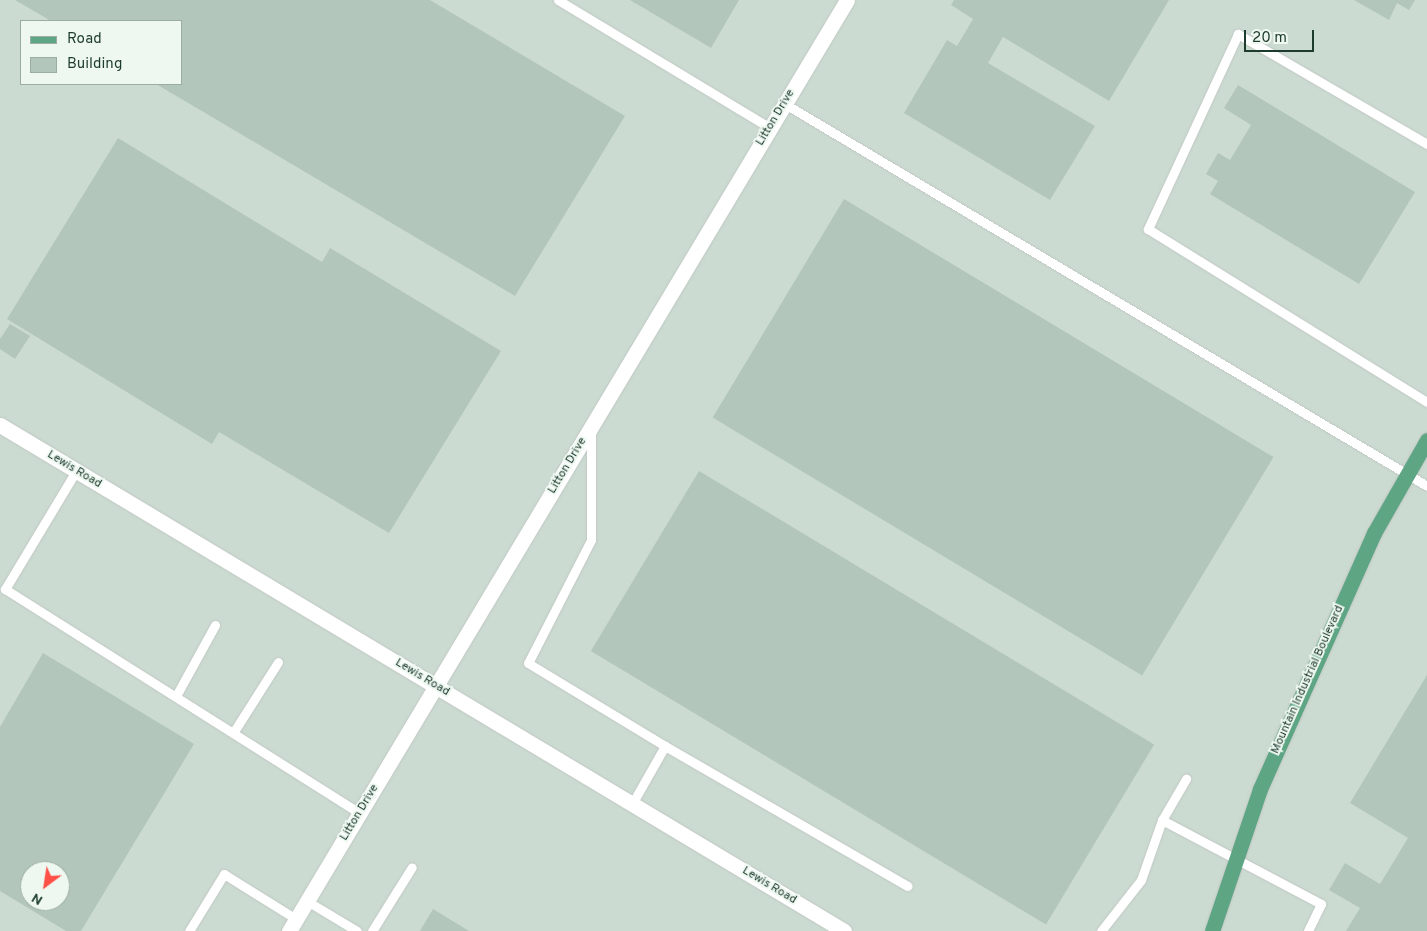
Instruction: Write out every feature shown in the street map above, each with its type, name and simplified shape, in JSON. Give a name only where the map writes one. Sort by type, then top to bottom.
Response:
[{"type":"main road","name":"Mountain Industrial Boulevard","points":[[1212,931],[1260,789],[1366,551],[1407,474],[1421,458],[1427,440]]},
{"type":"street","name":"Litton Drive","points":[[293,925],[846,0]]},
{"type":"street","name":"Lewis Road","points":[[0,425],[844,931]]},
{"type":"lane","points":[[558,0],[770,128]]},
{"type":"lane","points":[[1427,144],[1238,34],[1148,229],[1427,402]]},
{"type":"lane","points":[[784,104],[1427,486]]},
{"type":"lane","points":[[591,427],[591,540],[528,664],[665,746],[907,886]]},
{"type":"lane","points":[[76,471],[5,589],[360,812]]},
{"type":"lane","points":[[176,696],[216,626]]},
{"type":"lane","points":[[233,733],[278,662]]},
{"type":"lane","points":[[632,804],[665,746]]},
{"type":"lane","points":[[1101,931],[1140,880],[1162,820],[1186,778]]},
{"type":"lane","points":[[1162,820],[1321,904],[1308,931]]},
{"type":"lane","points":[[372,931],[412,867]]},
{"type":"lane","points":[[189,931],[224,874],[293,925]]},
{"type":"lane","points":[[307,901],[357,931]]},
{"type":"shaded area","points":[[0,0],[1427,0],[1427,931],[0,931]]},
{"type":"building","points":[[15,0],[430,0],[625,116],[515,296],[158,85],[182,85],[182,20],[49,20]]},
{"type":"building","points":[[630,0],[739,0],[711,48]]},
{"type":"building","points":[[954,0],[1169,0],[1109,101],[1003,37],[988,63],[1095,126],[1050,200],[904,113],[947,40],[957,46],[973,19],[951,5]]},
{"type":"building","points":[[1354,0],[1415,0],[1409,10],[1397,3],[1389,20]]},
{"type":"building","points":[[1238,85],[1415,192],[1359,284],[1210,194],[1218,181],[1206,174],[1218,153],[1230,160],[1251,125],[1224,108]]},
{"type":"building","points":[[118,138],[322,262],[330,248],[501,351],[389,533],[219,432],[212,444],[7,319]]},
{"type":"building","points":[[844,199],[1273,457],[1142,676],[713,418]]},
{"type":"building","points":[[10,324],[30,336],[15,359],[0,349],[0,339]]},
{"type":"building","points":[[699,471],[1154,744],[1046,924],[591,651]]},
{"type":"building","points":[[43,653],[194,744],[81,931],[66,931],[33,911],[70,911],[70,861],[20,861],[20,903],[0,891],[0,727]]},
{"type":"building","points":[[1427,675],[1427,931],[1346,931],[1360,908],[1329,890],[1345,863],[1380,884],[1408,838],[1350,803]]},
{"type":"building","points":[[433,909],[469,931],[420,931]]}]
